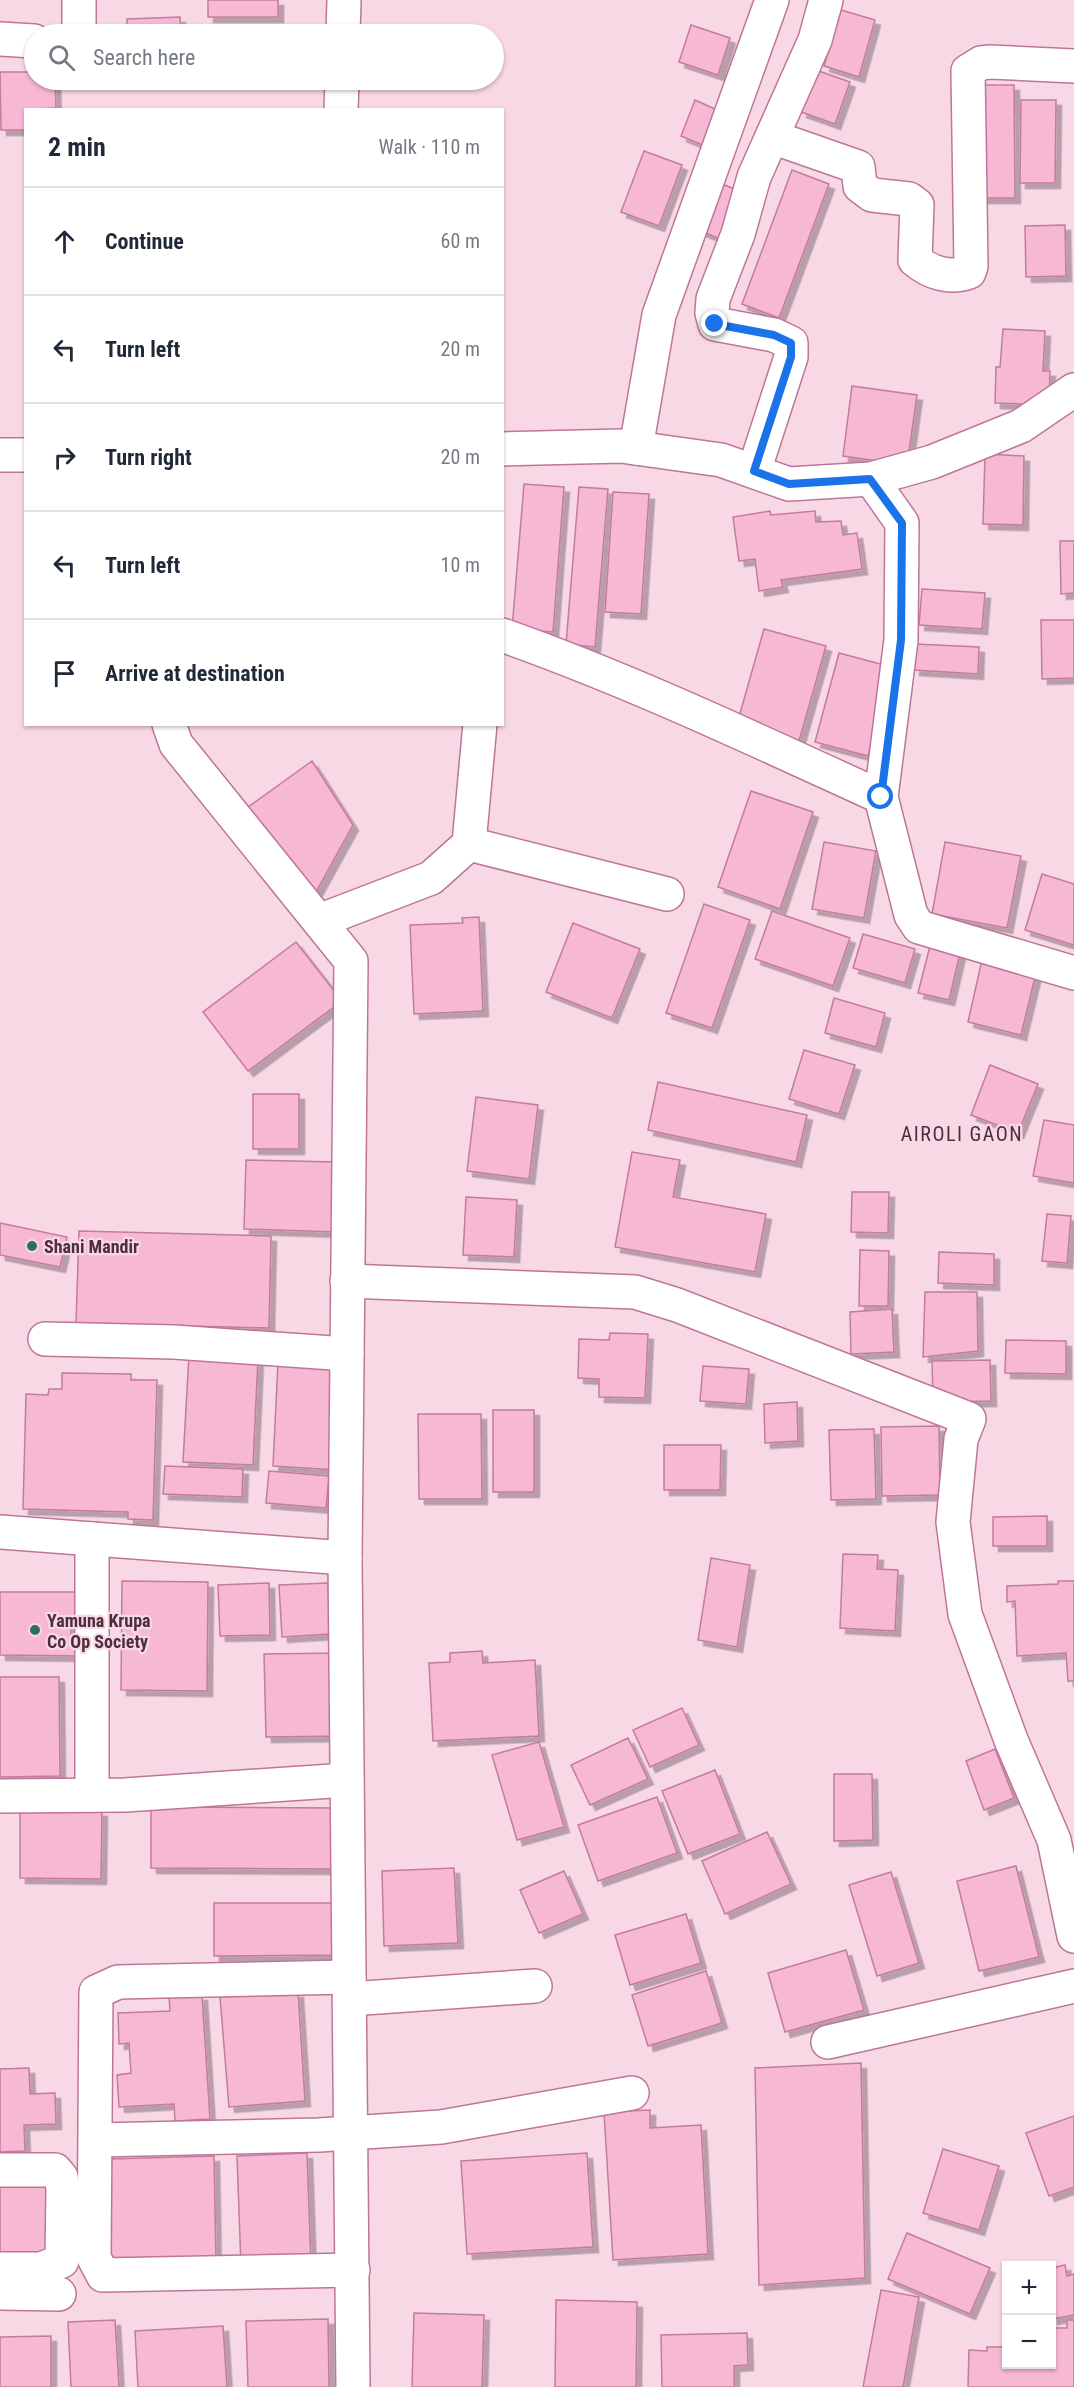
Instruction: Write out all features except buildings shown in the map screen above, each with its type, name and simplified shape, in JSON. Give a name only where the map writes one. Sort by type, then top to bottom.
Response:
[{"type":"street","points":[[79,0],[79,24]]},
{"type":"street","points":[[343,24],[344,0]]},
{"type":"street","points":[[636,448],[659,315],[772,0]]},
{"type":"street","points":[[754,471],[791,357],[791,343],[774,335],[715,324],[712,313],[713,299],[738,234],[754,177],[815,40],[826,0]]},
{"type":"street","points":[[0,39],[24,40]]},
{"type":"street","points":[[772,138],[858,167],[860,186],[872,195],[909,199],[917,205],[915,260],[933,272],[961,275],[969,272],[972,266],[968,71],[981,63],[990,62],[1074,66]]},
{"type":"street","points":[[341,108],[342,90]]},
{"type":"street","points":[[504,449],[621,446],[721,460],[789,484],[870,479],[932,462],[1021,426],[1074,390]]},
{"type":"street","points":[[0,455],[24,455]]},
{"type":"street","points":[[870,479],[902,523],[901,640],[881,797],[911,915],[919,927],[1074,973]]},
{"type":"street","points":[[504,636],[542,648],[705,717],[881,797]]},
{"type":"street","points":[[170,726],[176,744],[351,961],[345,1558],[354,2387]]},
{"type":"street","points":[[319,921],[431,878],[470,844],[480,726]]},
{"type":"street","points":[[470,844],[667,894]]},
{"type":"street","points":[[347,1281],[635,1292],[676,1305],[969,1419],[961,1439],[953,1522],[965,1614],[1011,1740],[1054,1840],[1074,1936]]},
{"type":"street","points":[[45,1339],[174,1342],[347,1354]]},
{"type":"street","points":[[0,1533],[345,1558]]},
{"type":"street","points":[[92,1539],[92,1795]]},
{"type":"street","points":[[0,1796],[125,1795],[347,1780]]},
{"type":"street","points":[[353,2278],[103,2275],[94,2258],[96,1992],[118,1982],[350,1988],[535,1986]]},
{"type":"street","points":[[828,2042],[1074,1986]]},
{"type":"street","points":[[96,2140],[319,2135],[441,2127],[632,2093]]},
{"type":"street","points":[[0,2170],[55,2170],[61,2177],[63,2189],[62,2261],[41,2269],[0,2269]]},
{"type":"street","points":[[214,2289],[353,2278]]},
{"type":"street","points":[[0,2294],[59,2294]]},
{"type":"place","name":"Shani Mandir","points":[[32,1246]]},
{"type":"place","name":"Yamuna Krupa Co Op Society","points":[[35,1630]]},
{"type":"district","name":"AIROLI GAON","points":[[962,1134]]},
{"type":"route","points":[[715,324],[774,335],[791,343],[791,357],[754,471],[789,484],[870,479],[902,523],[901,640],[881,797]]}]
